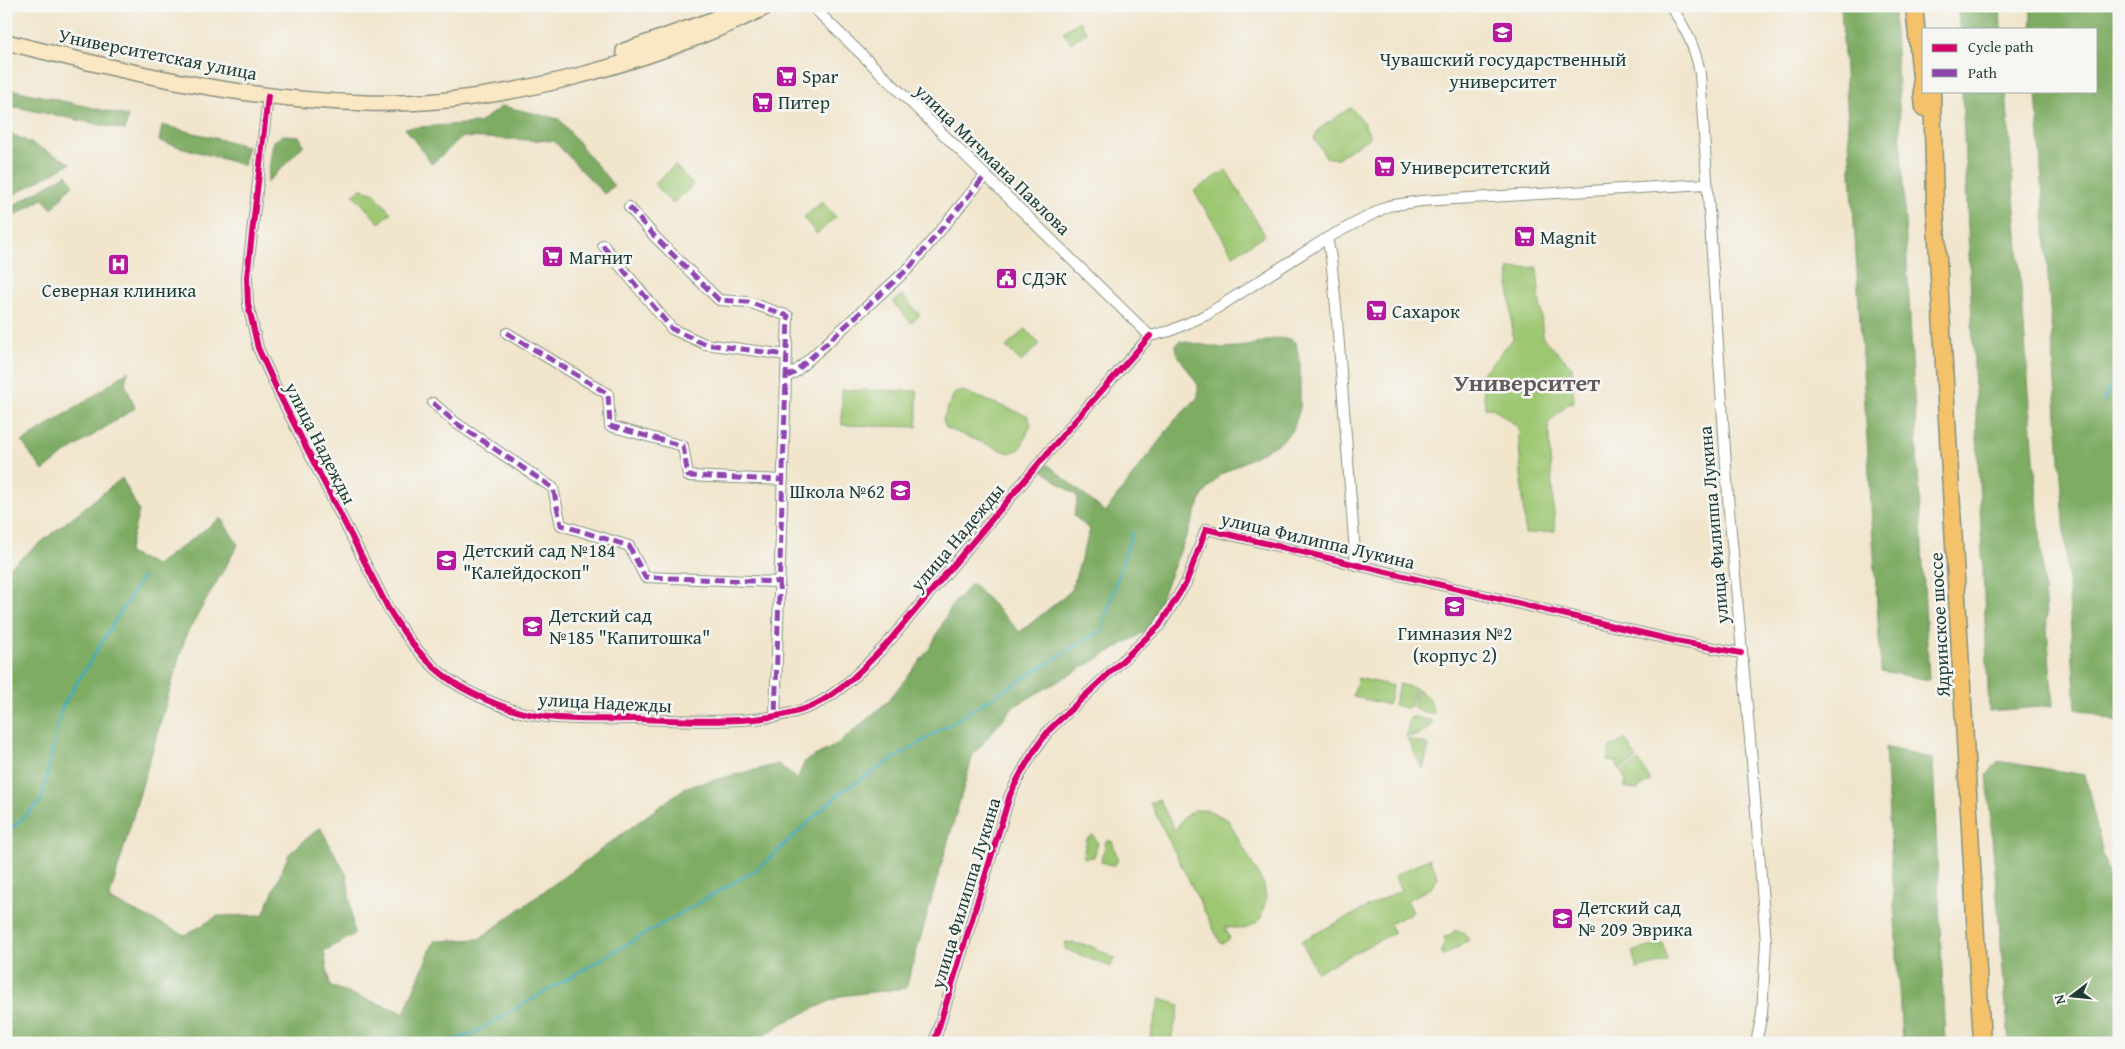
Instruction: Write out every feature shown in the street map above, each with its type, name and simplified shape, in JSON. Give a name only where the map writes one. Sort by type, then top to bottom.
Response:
[{"type":"main road","name":"Университетская улица","points":[[570,72],[712,20],[742,6]]},
{"type":"main road","name":"Университетская улица","points":[[6,32],[43,46],[169,81],[366,103],[408,103],[456,99],[660,51],[768,6]]},
{"type":"main road","name":"Ядринское шоссе","points":[[1914,6],[1922,82]]},
{"type":"main road","points":[[1924,6],[1927,28]]},
{"type":"main road","name":"Университетская улица","points":[[6,42],[43,46]]},
{"type":"main road","name":"Ядринское шоссе","points":[[1923,92],[1935,205]]},
{"type":"main road","name":"Ядринское шоссе","points":[[1932,92],[1935,205],[1982,1043]]},
{"type":"street","name":"улица Мичмана Павлова","points":[[812,6],[1150,336]]},
{"type":"street","name":"улица Филиппа Лукина","points":[[934,1043],[1010,795],[1021,771],[1034,749],[1049,730],[1159,626],[1186,583],[1206,529],[1667,639],[1741,654],[1728,510],[1700,74],[1697,56],[1688,34],[1672,6]]},
{"type":"street","name":"улица Надежды","points":[[268,92],[246,277],[248,304],[256,340],[280,396],[380,593],[403,634],[418,653],[444,676],[470,693],[499,705],[529,714],[573,718],[712,721],[775,717],[814,705],[858,674],[886,645],[1066,430],[1150,336]]},
{"type":"street","points":[[786,377],[794,373],[910,267],[986,176]]},
{"type":"street","points":[[1150,336],[1170,331],[1206,315],[1327,238],[1388,206],[1398,203],[1706,184]]},
{"type":"street","points":[[629,207],[719,300],[748,302],[788,316],[775,717]]},
{"type":"street","points":[[1327,238],[1336,307],[1356,565]]},
{"type":"street","points":[[603,245],[672,329],[706,344],[787,355]]},
{"type":"street","points":[[507,333],[608,394],[610,426],[683,446],[688,476],[783,480]]},
{"type":"street","points":[[433,403],[456,423],[553,488],[561,525],[629,546],[645,576],[779,582]]},
{"type":"street","points":[[1741,654],[1752,761],[1766,942],[1762,1014],[1756,1043]]},
{"type":"green space","points":[[1841,6],[1890,6],[1894,12],[1929,680],[1881,671]]},
{"type":"green space","points":[[1958,6],[2000,6],[2001,28],[1959,28]]},
{"type":"green space","points":[[2030,6],[2115,6],[2119,61],[2119,723],[2076,708],[2036,92],[2098,92],[2098,28],[2032,28]]},
{"type":"green space","points":[[1079,21],[1087,32],[1071,43],[1063,32]]},
{"type":"green space","points":[[6,88],[128,116],[125,130],[6,105]]},
{"type":"green space","points":[[1962,92],[2006,92],[2053,706],[1989,711]]},
{"type":"green space","points":[[502,106],[559,119],[614,186],[604,194],[554,141],[462,137],[432,164],[405,128],[479,123]]},
{"type":"green space","points":[[1350,108],[1362,121],[1370,137],[1336,159],[1326,157],[1314,138],[1319,129]]},
{"type":"green space","points":[[162,125],[247,146],[244,165],[159,141]]},
{"type":"green space","points":[[6,131],[71,163],[6,199]]},
{"type":"green space","points":[[283,135],[299,136],[304,145],[267,183],[273,142]]},
{"type":"green space","points":[[675,165],[693,185],[672,204],[654,184]]},
{"type":"green space","points":[[1226,170],[1265,235],[1233,255],[1194,191]]},
{"type":"green space","points":[[67,174],[73,184],[52,209],[43,199],[14,216],[9,208]]},
{"type":"green space","points":[[361,189],[373,192],[391,213],[379,223],[353,194]]},
{"type":"green space","points":[[822,202],[836,217],[817,234],[803,218]]},
{"type":"green space","points":[[1537,267],[1543,338],[1572,367],[1574,402],[1568,403],[1548,424],[1555,531],[1525,534],[1518,427],[1493,408],[1485,408],[1482,374],[1513,339],[1508,269]]},
{"type":"green space","points":[[902,295],[920,315],[911,323],[893,302]]},
{"type":"green space","points":[[1025,329],[1040,344],[1021,362],[1006,347]]},
{"type":"green space","points":[[1277,338],[1289,339],[1296,343],[1300,363],[1300,408],[1293,430],[1281,442],[1220,475],[1203,495],[1148,630],[1013,707],[973,755],[906,988],[841,996],[783,1023],[754,1043],[6,1043],[6,570],[122,478],[139,511],[128,553],[156,565],[221,518],[238,545],[186,635],[109,899],[185,935],[218,916],[263,915],[289,854],[320,827],[347,876],[354,935],[324,951],[330,986],[404,1013],[434,941],[479,939],[686,787],[779,764],[797,780],[805,761],[838,744],[888,701],[930,648],[952,605],[972,583],[1020,632],[1071,591],[1090,530],[1074,516],[1078,497],[1042,470],[1047,464],[1105,512],[1175,420],[1198,397],[1198,385],[1176,352],[1175,346],[1180,341],[1222,348],[1248,346]]},
{"type":"green space","points":[[128,371],[125,383],[135,408],[63,455],[43,471],[22,442],[92,397]]},
{"type":"green space","points":[[842,390],[917,391],[917,427],[842,425]]},
{"type":"green space","points":[[963,391],[1028,416],[1031,425],[1020,449],[1009,453],[946,428],[943,419],[954,394]]},
{"type":"green space","points":[[1358,678],[1393,686],[1388,705],[1353,696]]},
{"type":"green space","points":[[1399,684],[1415,688],[1411,706],[1406,708],[1394,705]]},
{"type":"green space","points":[[1417,689],[1430,699],[1434,714],[1416,710],[1413,706]]},
{"type":"green space","points":[[1414,717],[1433,721],[1422,733],[1406,736],[1410,718]]},
{"type":"green space","points":[[1407,739],[1429,745],[1423,769]]},
{"type":"green space","points":[[1625,739],[1637,759],[1619,770],[1615,762],[1607,761],[1610,748]]},
{"type":"green space","points":[[1885,747],[1933,759],[1945,1043],[1902,1043]]},
{"type":"green space","points":[[1639,761],[1651,781],[1636,790],[1624,787],[1626,780],[1621,772]]},
{"type":"green space","points":[[1998,761],[2085,775],[2119,923],[2119,1043],[2009,1043],[1987,775]]},
{"type":"green space","points":[[1159,799],[1175,830],[1184,817],[1195,810],[1208,810],[1228,820],[1264,885],[1266,899],[1261,918],[1244,929],[1225,927],[1230,939],[1221,944],[1150,803]]},
{"type":"green space","points":[[1093,835],[1098,843],[1094,857],[1085,858],[1083,855],[1087,839]]},
{"type":"green space","points":[[1106,841],[1112,841],[1118,860],[1114,866],[1101,862]]},
{"type":"green space","points":[[1429,858],[1438,877],[1431,888],[1407,900],[1413,912],[1389,924],[1394,933],[1317,972],[1301,941],[1401,890],[1394,876]]},
{"type":"green space","points":[[1455,930],[1463,933],[1469,940],[1444,956],[1441,950],[1445,943],[1444,937],[1450,936]]},
{"type":"green space","points":[[1066,942],[1091,946],[1116,959],[1111,967],[1065,949]]},
{"type":"green space","points":[[1663,943],[1668,961],[1637,969],[1632,952]]},
{"type":"green space","points":[[1160,999],[1180,1005],[1170,1043],[1149,1043]]},
{"type":"waterway","points":[[2103,402],[2119,368]]},
{"type":"waterway","points":[[444,1043],[472,1034],[759,868],[842,791],[1101,630],[1132,533]]},
{"type":"waterway","points":[[6,834],[41,801],[62,707],[142,577]]},
{"type":"marked path","points":[[786,377],[794,373],[910,267],[985,176]]},
{"type":"marked path","points":[[629,207],[656,238],[719,300],[748,302],[788,316],[775,717]]},
{"type":"marked path","points":[[603,245],[672,329],[705,344],[787,355]]},
{"type":"marked path","points":[[507,333],[608,394],[610,426],[683,446],[688,476],[783,480]]},
{"type":"marked path","points":[[433,403],[456,423],[553,488],[561,525],[629,546],[645,577],[779,582]]},
{"type":"cycle path","points":[[268,96],[247,277],[248,304],[258,348],[280,396],[388,608],[405,634],[434,667],[458,686],[507,708],[542,716],[568,719],[726,721],[773,717],[795,712],[824,700],[852,678],[886,645],[1067,430],[1150,336]]},
{"type":"cycle path","points":[[934,1043],[1010,795],[1018,778],[1049,730],[1159,626],[1186,583],[1206,529],[1676,641],[1741,653]]},
{"type":"place","name":"Чувашский государственный университет","points":[[1503,33]]},
{"type":"place","name":"Spar","points":[[786,76]]},
{"type":"place","name":"Питер","points":[[762,102]]},
{"type":"place","name":"Университетский","points":[[1384,167]]},
{"type":"place","name":"Magnit","points":[[1524,237]]},
{"type":"place","name":"Магнит","points":[[553,257]]},
{"type":"place","name":"Северная клиника","points":[[119,264]]},
{"type":"place","name":"СДЭК","points":[[1006,278]]},
{"type":"place","name":"Сахарок","points":[[1376,311]]},
{"type":"place","name":"Школа №62","points":[[901,491]]},
{"type":"place","name":"Детский сад №184 \"Калейдоскоп\"","points":[[447,561]]},
{"type":"place","name":"Гимназия №2 (корпус 2)","points":[[1455,607]]},
{"type":"place","name":"Детский сад №185 \"Капитошка\"","points":[[533,626]]},
{"type":"place","name":"Детский сад № 209 Эврика","points":[[1562,918]]},
{"type":"district","name":"Университет","points":[[1527,383]]}]
